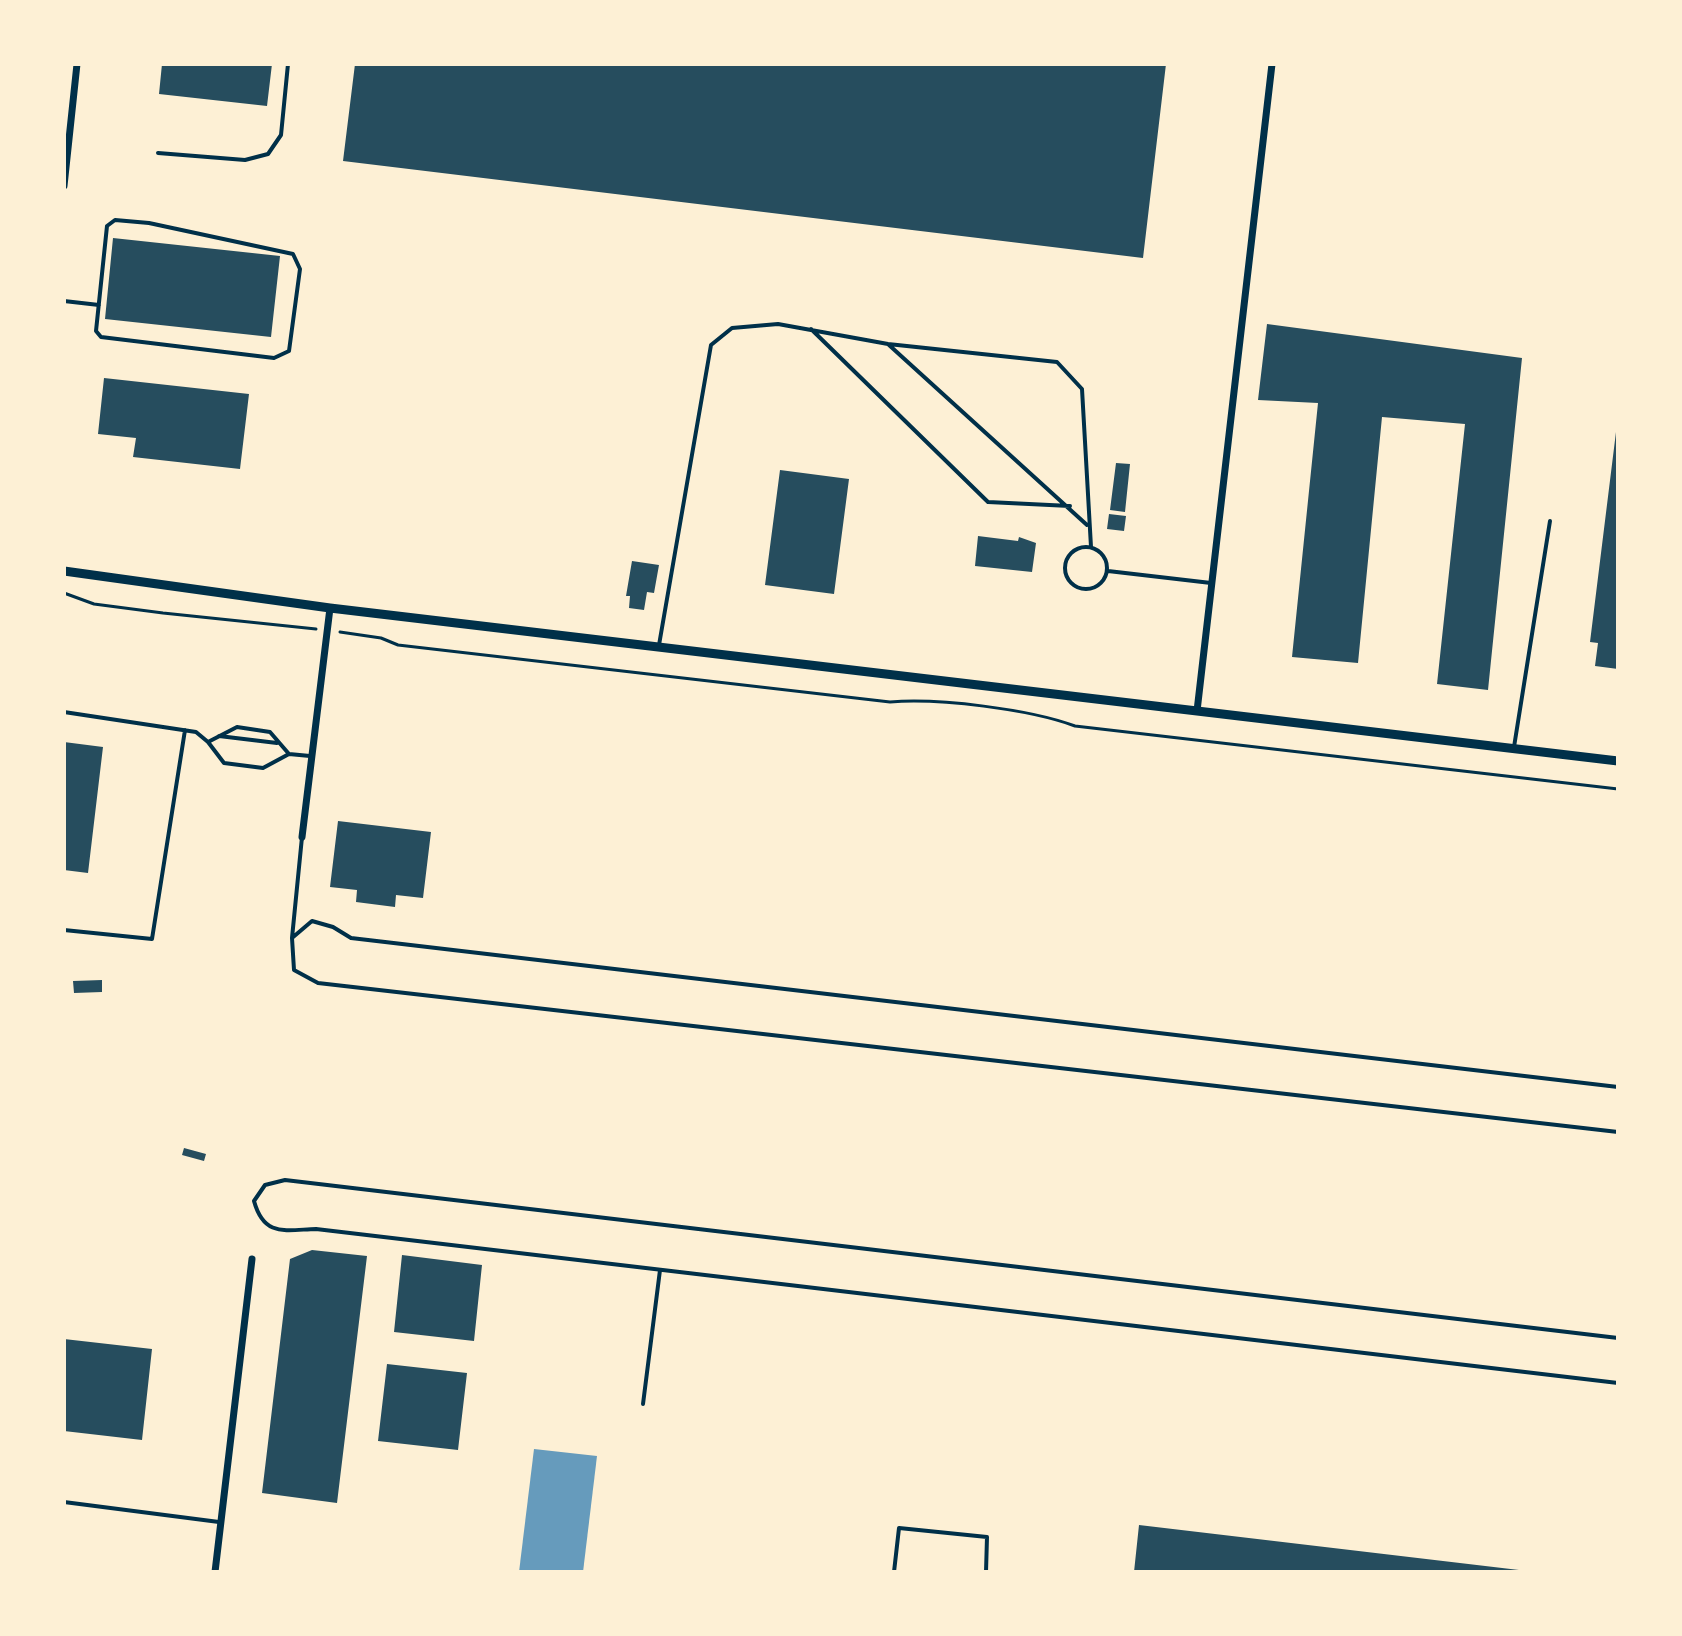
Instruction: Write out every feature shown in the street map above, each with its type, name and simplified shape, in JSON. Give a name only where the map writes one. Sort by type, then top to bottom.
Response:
[{"type":"street","points":[[64,186],[77,64]]},
{"type":"street","points":[[1197,711],[1272,64]]},
{"type":"street","points":[[64,571],[330,608],[1618,761]]},
{"type":"street","points":[[302,837],[330,608]]},
{"type":"street","points":[[215,1572],[252,1259]]},
{"type":"lane","points":[[158,153],[245,160],[268,154],[281,135],[288,64]]},
{"type":"lane","points":[[115,220],[285,251],[298,260],[300,269],[293,344],[284,356],[274,358],[105,339],[96,331],[99,305],[107,226],[115,220]]},
{"type":"lane","points":[[64,301],[99,305]]},
{"type":"lane","points":[[658,648],[711,345],[732,328],[778,324],[888,344],[1057,362],[1082,389],[1091,547]]},
{"type":"lane","points":[[811,329],[988,502],[1070,506]]},
{"type":"lane","points":[[888,344],[1070,506],[1088,527]]},
{"type":"lane","points":[[1514,749],[1550,521]]},
{"type":"lane","points":[[1081,547],[1091,547],[1100,552],[1108,571],[1096,588],[1076,588],[1068,581],[1066,561],[1081,547]]},
{"type":"lane","points":[[1108,571],[1211,583]]},
{"type":"lane","points":[[64,712],[196,732],[224,763],[263,768],[289,754],[310,756]]},
{"type":"lane","points":[[208,742],[237,727],[270,732],[289,754]]},
{"type":"lane","points":[[64,930],[152,939],[185,730]]},
{"type":"lane","points":[[219,736],[280,743]]},
{"type":"lane","points":[[302,837],[292,938],[294,970],[318,983],[1618,1132]]},
{"type":"lane","points":[[292,938],[312,921],[333,927],[351,938],[1618,1087]]},
{"type":"lane","points":[[1618,1338],[285,1180],[265,1185],[254,1201],[259,1219],[276,1231],[316,1229],[1618,1383]]},
{"type":"lane","points":[[643,1404],[660,1270]]},
{"type":"lane","points":[[64,1502],[222,1522]]},
{"type":"lane","points":[[894,1572],[899,1528],[987,1537],[986,1572]]},
{"type":"path","points":[[64,593],[94,604],[327,630],[381,638],[398,645],[890,702],[912,700],[1051,717],[1075,726],[1618,789]]},
{"type":"water","points":[[534,1449],[597,1456],[583,1572],[519,1572]]},
{"type":"building","points":[[162,64],[272,64],[267,106],[159,94]]},
{"type":"building","points":[[355,64],[1166,64],[1143,258],[343,161]]},
{"type":"building","points":[[113,238],[280,256],[271,337],[105,319]]},
{"type":"building","points":[[1267,324],[1522,358],[1488,690],[1437,684],[1465,424],[1382,417],[1358,663],[1292,657],[1318,403],[1258,400]]},
{"type":"building","points":[[104,378],[249,394],[240,469],[133,457],[136,438],[98,434]]},
{"type":"building","points":[[1616,432],[1618,669],[1595,666],[1598,643],[1590,642]]},
{"type":"building","points":[[1116,463],[1130,464],[1125,512],[1110,510]]},
{"type":"building","points":[[780,470],[849,479],[834,594],[765,585]]},
{"type":"building","points":[[1109,514],[1126,516],[1124,531],[1107,529]]},
{"type":"building","points":[[978,536],[1018,541],[1019,537],[1036,543],[1032,572],[975,566]]},
{"type":"building","points":[[632,561],[659,565],[654,593],[647,592],[644,610],[629,608],[630,596],[626,596]]},
{"type":"building","points":[[64,742],[103,747],[88,873],[64,870]]},
{"type":"building","points":[[338,821],[431,832],[423,898],[396,895],[395,907],[356,902],[357,890],[330,887]]},
{"type":"building","points":[[102,980],[102,992],[74,993],[73,981]]},
{"type":"building","points":[[184,1148],[206,1154],[204,1161],[182,1155]]},
{"type":"building","points":[[312,1250],[367,1256],[337,1503],[262,1493],[290,1259]]},
{"type":"building","points":[[402,1255],[482,1265],[474,1341],[394,1332]]},
{"type":"building","points":[[64,1339],[152,1349],[142,1440],[64,1431]]},
{"type":"building","points":[[387,1364],[467,1373],[458,1450],[378,1441]]},
{"type":"building","points":[[1139,1525],[1519,1570],[1519,1572],[1134,1572]]}]
